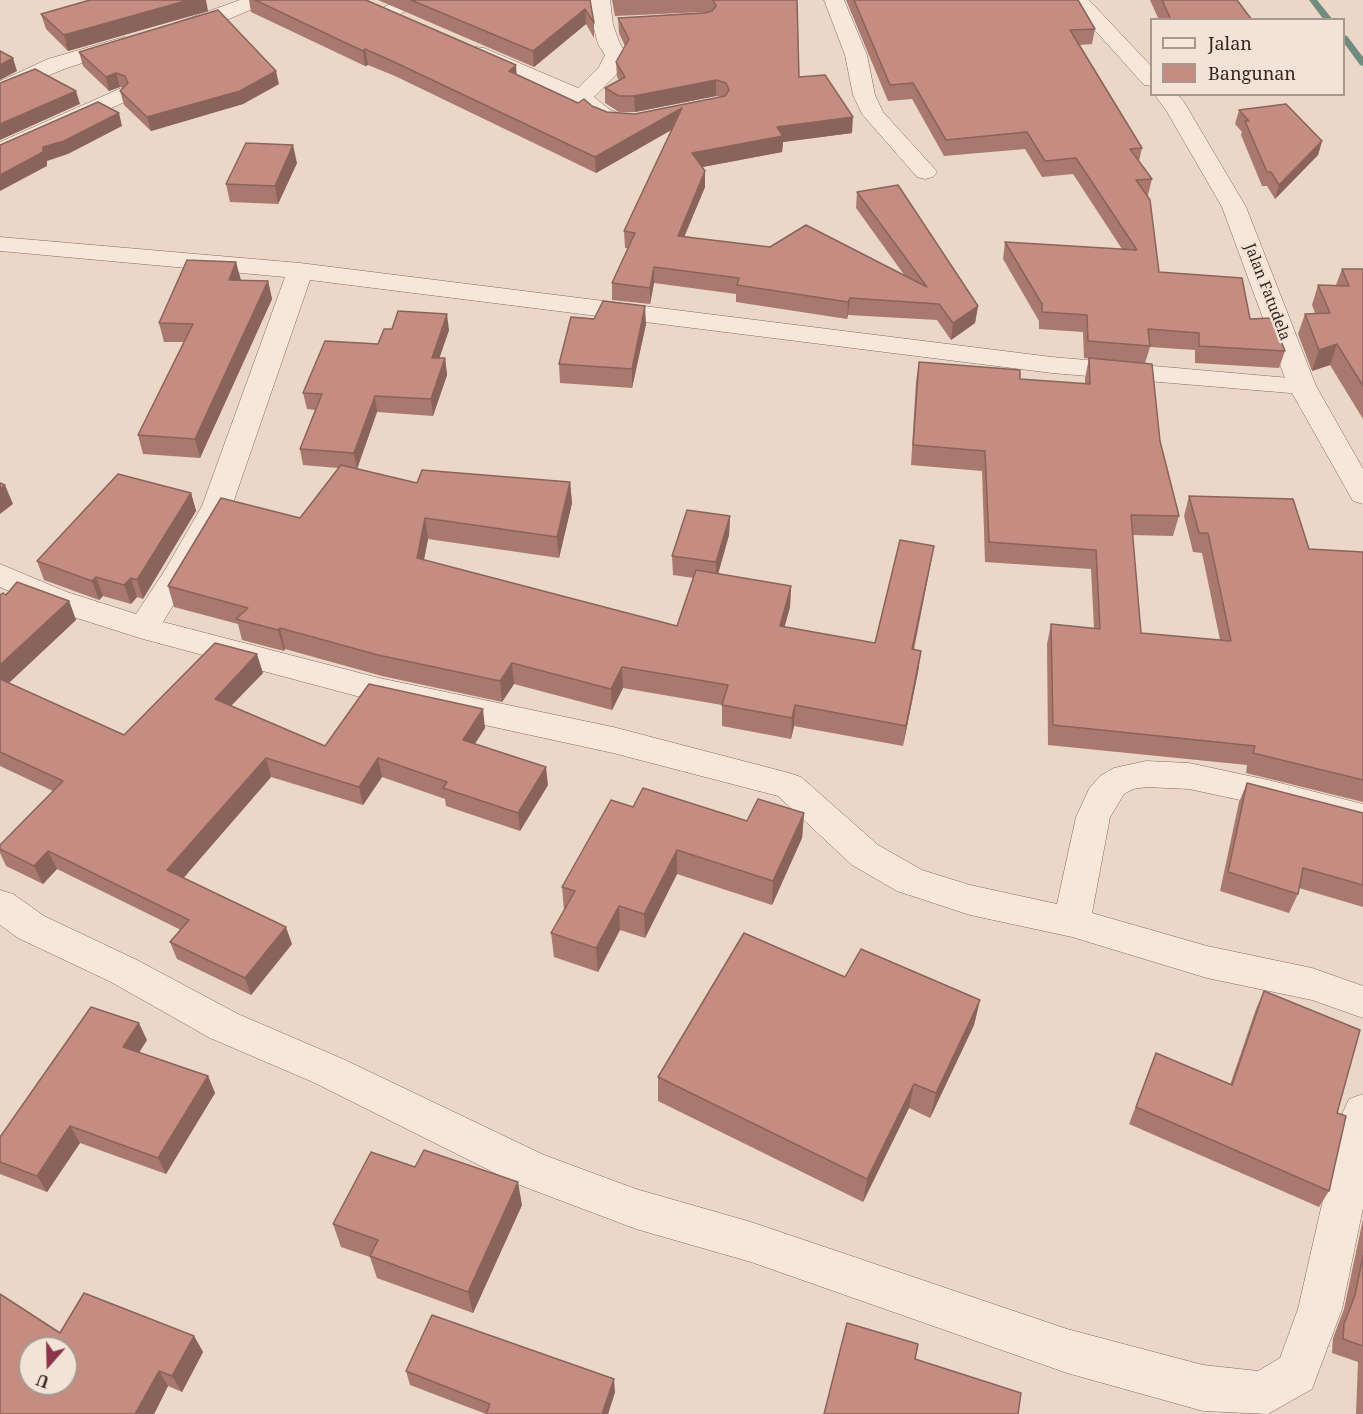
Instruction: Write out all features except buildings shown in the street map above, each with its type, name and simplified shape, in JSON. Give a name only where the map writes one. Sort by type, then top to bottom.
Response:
[{"type":"street","points":[[0,89],[57,64],[222,15],[257,0]]},
{"type":"street","points":[[386,14],[411,0]]},
{"type":"street","points":[[581,97],[608,70],[615,55],[603,25],[600,0]]},
{"type":"street","points":[[834,0],[856,55],[864,95],[873,114],[925,172]]},
{"type":"street","points":[[1078,0],[1150,78]]},
{"type":"street","points":[[365,5],[406,23]]},
{"type":"street","points":[[603,25],[625,24]]},
{"type":"street","points":[[457,45],[581,97],[602,115],[616,121],[646,119]]},
{"type":"street","points":[[0,151],[119,96]]},
{"type":"street","name":"Jalan Fatudela","points":[[1167,96],[1176,106],[1234,207],[1302,386],[1363,494]]},
{"type":"street","points":[[0,244],[300,271],[1052,365],[1302,386]]},
{"type":"street","points":[[143,628],[177,576],[217,506],[300,271]]},
{"type":"street","points":[[0,575],[56,600],[143,628],[379,690],[613,740],[789,786],[865,855],[910,881],[970,900],[1072,921],[1207,962],[1312,984],[1363,1002]]},
{"type":"street","points":[[1072,921],[1093,816],[1101,799],[1113,785],[1126,777],[1146,774],[1189,776],[1268,792],[1363,818]]},
{"type":"street","points":[[0,905],[31,927],[124,971],[224,1026],[329,1071],[532,1170],[636,1209],[751,1242],[1067,1351],[1203,1388],[1262,1394],[1296,1373],[1320,1309],[1363,1112]]},
{"type":"waterway","points":[[1313,0],[1327,18]]},
{"type":"waterway","points":[[1345,39],[1363,63]]}]
